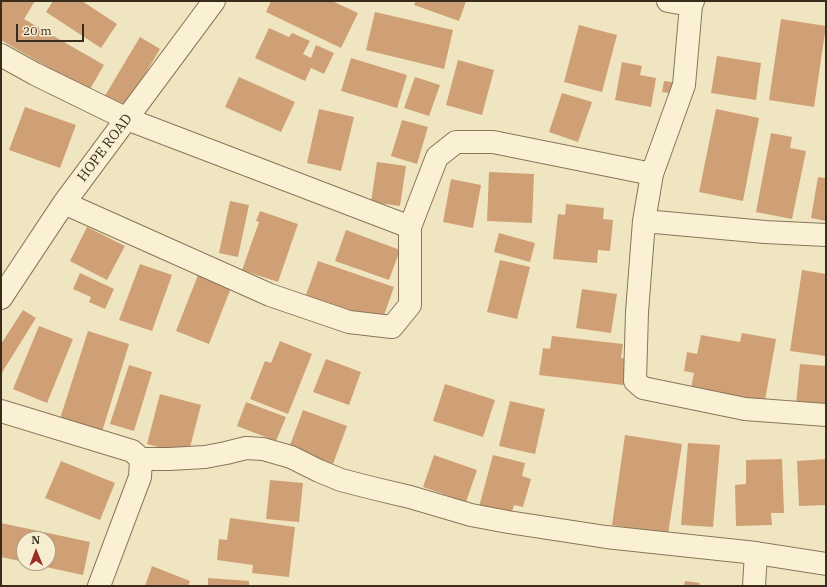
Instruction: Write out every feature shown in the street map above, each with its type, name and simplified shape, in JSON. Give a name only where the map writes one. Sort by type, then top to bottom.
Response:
[{"type":"street","name":"HOPE ROAD","points":[[1,298],[64,203],[214,1]]},
{"type":"street","points":[[668,1],[692,3],[684,85],[652,174],[644,221],[637,312],[635,381],[643,388],[745,408],[826,415]]},
{"type":"street","points":[[1,55],[35,74],[126,119],[410,227]]},
{"type":"street","points":[[64,203],[270,295],[349,322],[392,327],[410,305],[410,227],[437,157],[456,142],[493,142],[652,174]]},
{"type":"street","points":[[644,221],[765,232],[826,235]]},
{"type":"street","points":[[1,411],[132,451],[141,459],[205,457],[246,448],[263,449],[291,457],[341,480],[410,497],[471,515],[606,537],[756,552],[826,564]]},
{"type":"street","points":[[99,586],[140,477],[141,459]]},
{"type":"street","points":[[754,586],[756,552]]},
{"type":"building","points":[[3,1],[35,1],[24,19],[104,65],[89,91],[1,40],[1,4]]},
{"type":"building","points":[[53,1],[82,1],[117,24],[101,48],[46,12]]},
{"type":"building","points":[[271,1],[332,1],[358,13],[341,48],[266,12]]},
{"type":"building","points":[[416,1],[466,1],[459,21],[414,5]]},
{"type":"building","points":[[375,12],[453,30],[444,69],[366,50]]},
{"type":"building","points":[[781,19],[826,26],[814,107],[769,100]]},
{"type":"building","points":[[579,25],[617,35],[602,92],[564,82]]},
{"type":"building","points":[[269,28],[289,37],[292,33],[310,41],[303,54],[311,58],[316,45],[334,53],[324,74],[311,68],[305,81],[255,58]]},
{"type":"building","points":[[140,37],[160,49],[123,111],[103,99]]},
{"type":"building","points":[[717,56],[761,63],[756,100],[711,93]]},
{"type":"building","points":[[351,58],[407,75],[397,108],[341,91]]},
{"type":"building","points":[[458,60],[494,70],[482,115],[446,105]]},
{"type":"building","points":[[622,62],[642,66],[640,75],[656,78],[651,107],[615,100]]},
{"type":"building","points":[[239,77],[295,102],[281,132],[225,107]]},
{"type":"building","points":[[415,77],[440,85],[429,116],[404,108]]},
{"type":"building","points":[[664,81],[678,83],[676,94],[662,92]]},
{"type":"building","points":[[562,93],[592,102],[578,142],[549,132]]},
{"type":"building","points":[[25,107],[76,125],[60,168],[9,150]]},
{"type":"building","points":[[319,109],[354,117],[341,171],[307,163]]},
{"type":"building","points":[[716,109],[759,118],[743,201],[699,192]]},
{"type":"building","points":[[402,120],[428,127],[417,164],[391,156]]},
{"type":"building","points":[[771,133],[792,137],[790,148],[806,151],[792,219],[756,212]]},
{"type":"building","points":[[377,162],[406,166],[400,206],[371,202]]},
{"type":"building","points":[[489,172],[534,174],[532,223],[487,221]]},
{"type":"building","points":[[818,177],[826,178],[826,221],[811,218]]},
{"type":"building","points":[[451,179],[481,185],[473,228],[443,222]]},
{"type":"building","points":[[230,201],[249,205],[238,257],[219,253]]},
{"type":"building","points":[[566,204],[604,208],[603,219],[613,220],[610,251],[598,250],[597,263],[553,259],[558,214],[565,215]]},
{"type":"building","points":[[260,211],[298,224],[278,282],[242,270],[259,222],[256,221]]},
{"type":"building","points":[[87,227],[125,246],[107,280],[70,261]]},
{"type":"building","points":[[346,230],[400,250],[389,280],[335,261]]},
{"type":"building","points":[[499,233],[535,243],[530,262],[494,252]]},
{"type":"building","points":[[500,260],[530,267],[517,319],[487,312]]},
{"type":"building","points":[[318,261],[394,287],[382,321],[306,295]]},
{"type":"building","points":[[140,264],[172,275],[152,331],[119,320]]},
{"type":"building","points":[[802,270],[826,274],[826,356],[790,351]]},
{"type":"building","points":[[80,273],[114,289],[105,309],[89,302],[91,297],[73,289]]},
{"type":"building","points":[[198,275],[231,288],[209,344],[176,331]]},
{"type":"building","points":[[582,289],[617,294],[611,333],[576,328]]},
{"type":"building","points":[[23,310],[36,318],[1,374],[1,344]]},
{"type":"building","points":[[39,326],[73,339],[47,403],[13,389]]},
{"type":"building","points":[[88,331],[129,344],[101,435],[59,422]]},
{"type":"building","points":[[742,333],[776,339],[764,406],[690,393],[694,373],[684,371],[687,352],[697,354],[701,335],[740,342]]},
{"type":"building","points":[[552,336],[623,344],[621,358],[626,358],[623,385],[539,375],[543,348],[550,349]]},
{"type":"building","points":[[280,341],[312,354],[288,414],[250,399],[265,361],[271,363]]},
{"type":"building","points":[[326,359],[361,372],[349,405],[313,392]]},
{"type":"building","points":[[800,364],[826,366],[826,406],[796,404]]},
{"type":"building","points":[[129,365],[152,372],[134,431],[110,424]]},
{"type":"building","points":[[445,384],[495,400],[483,437],[433,421]]},
{"type":"building","points":[[160,394],[201,405],[188,455],[147,444]]},
{"type":"building","points":[[510,401],[545,409],[535,454],[499,446]]},
{"type":"building","points":[[246,402],[286,417],[276,441],[237,426]]},
{"type":"building","points":[[303,410],[347,426],[333,464],[289,448]]},
{"type":"building","points":[[625,435],[682,444],[668,534],[612,525]]},
{"type":"building","points":[[688,443],[720,445],[713,527],[681,525]]},
{"type":"building","points":[[434,455],[477,470],[466,502],[423,487]]},
{"type":"building","points":[[493,455],[525,463],[522,476],[531,479],[523,507],[514,505],[511,515],[479,507]]},
{"type":"building","points":[[782,459],[784,513],[771,513],[772,525],[736,526],[735,485],[746,484],[746,460]]},
{"type":"building","points":[[826,459],[826,505],[799,506],[797,461]]},
{"type":"building","points":[[61,461],[115,483],[100,520],[45,498]]},
{"type":"building","points":[[270,480],[303,483],[299,522],[266,519]]},
{"type":"building","points":[[230,518],[295,527],[289,577],[252,573],[253,565],[217,560],[219,539],[227,540]]},
{"type":"building","points":[[1,523],[38,531],[16,531],[16,560],[1,557]]},
{"type":"building","points":[[56,535],[90,542],[83,575],[56,569]]},
{"type":"building","points":[[152,566],[190,581],[188,586],[145,586]]},
{"type":"building","points":[[208,578],[249,581],[249,586],[208,586]]},
{"type":"building","points":[[685,581],[700,583],[699,586],[684,586]]}]
